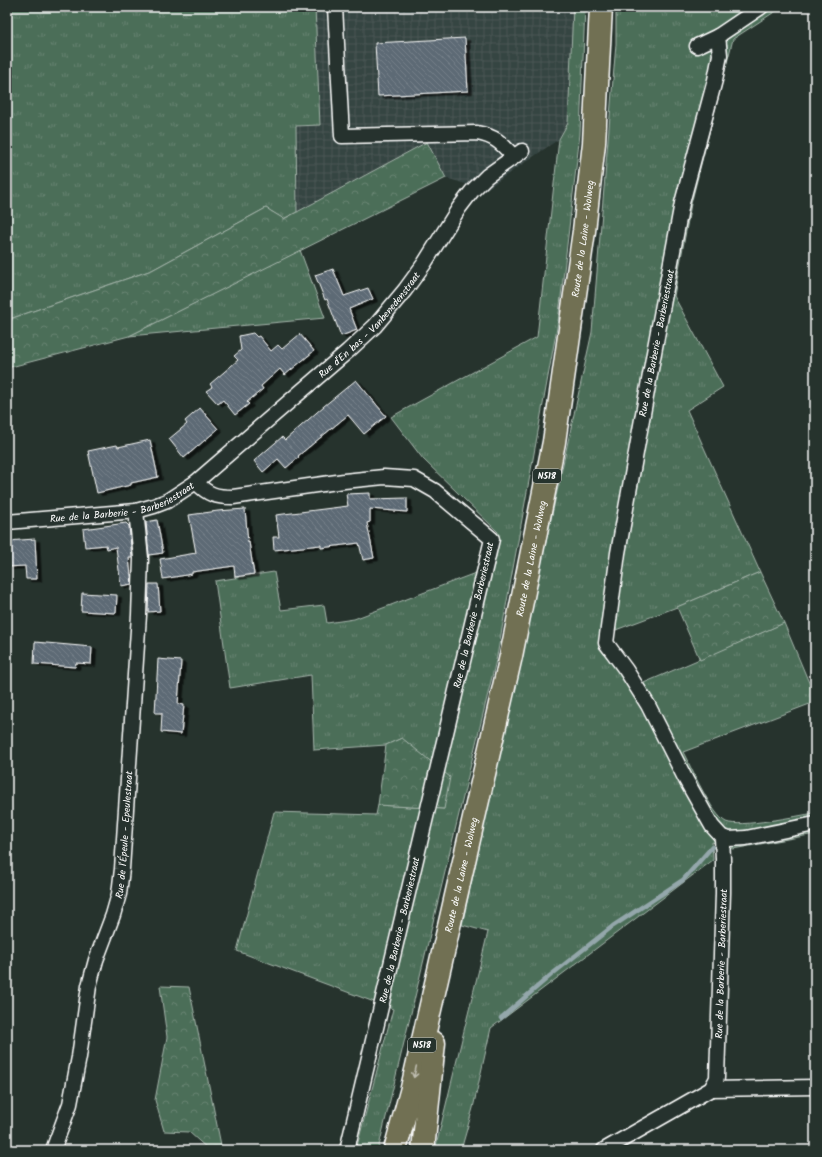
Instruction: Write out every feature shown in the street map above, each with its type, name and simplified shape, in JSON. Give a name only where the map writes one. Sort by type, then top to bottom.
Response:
[{"type":"highway","name":"Route de la Laine - Wolweg","points":[[395,1150],[412,1088],[511,656],[554,442],[584,231],[594,142],[600,7]]},
{"type":"highway","name":"Route de la Laine - Wolweg","points":[[423,1150],[446,938]]},
{"type":"street","name":"Rue d'En bas - Vanbenedenstraat","points":[[196,482],[375,326],[405,290],[424,264],[459,208],[472,191],[487,176],[518,154],[499,141],[487,135],[477,133],[342,136],[335,7]]},
{"type":"street","points":[[696,46],[718,36],[761,7]]},
{"type":"street","name":"Rue de la Barberie - Barberiestraat","points":[[711,1090],[717,1078],[723,893],[722,837],[712,826],[690,787],[648,705],[626,670],[606,643],[618,553],[654,350],[682,203],[715,80],[720,55],[718,36]]},
{"type":"street","name":"Rue de la Barberie - Barberiestraat","points":[[7,522],[136,511],[167,501],[196,482],[202,489],[209,493],[219,497],[233,497],[344,480],[384,477],[414,479],[435,491],[492,539],[347,1150]]},
{"type":"street","name":"Rue de l'Épeule - Epeulestraat","points":[[53,1150],[70,1104],[79,1057],[89,986],[96,960],[113,915],[119,894],[122,869],[139,615],[141,558],[136,511]]},
{"type":"street","points":[[722,837],[729,840],[746,838],[815,824]]},
{"type":"street","points":[[604,1150],[711,1090],[815,1087]]},
{"type":"shaded area","points":[[315,7],[573,7],[568,123],[559,139],[485,190],[446,178],[427,142],[297,212],[296,126],[320,125]]},
{"type":"green space","points":[[7,7],[315,7],[320,125],[296,126],[297,212],[283,219],[266,208],[152,270],[7,320]]},
{"type":"green space","points":[[573,7],[585,7],[580,134],[558,322],[497,656],[378,1150],[356,1150],[393,1009],[237,951],[274,812],[376,815],[378,805],[444,809],[402,738],[386,745],[314,750],[311,675],[230,688],[215,581],[274,572],[281,610],[324,605],[327,623],[354,619],[494,566],[498,532],[423,459],[391,417],[537,337],[559,139],[568,123]]},
{"type":"green space","points":[[616,7],[782,7],[733,39],[691,204],[674,296],[723,387],[687,410],[760,572],[677,607],[613,631],[599,648],[632,688],[784,623],[815,697],[815,702],[683,752],[708,801],[720,818],[726,822],[744,824],[756,823],[815,813],[815,834],[733,849],[712,842],[713,860],[491,1028],[473,1108],[461,1150],[435,1150],[488,932],[462,925],[592,332],[616,44]]},
{"type":"green space","points":[[427,142],[446,178],[129,336],[7,368],[7,320],[152,270],[266,208],[284,219]]},
{"type":"green space","points":[[300,250],[325,318],[129,336]]},
{"type":"green space","points":[[760,572],[784,623],[700,660],[677,607]]},
{"type":"green space","points":[[402,738],[450,777],[444,809],[378,805],[386,745]]},
{"type":"green space","points":[[160,986],[189,987],[222,1150],[209,1150],[189,1132],[164,1131],[155,1100],[167,1037]]},
{"type":"building","points":[[465,38],[468,91],[378,96],[375,43]]},
{"type":"building","points":[[333,269],[344,296],[368,288],[373,299],[349,309],[357,330],[341,336],[327,299],[325,300],[315,275]]},
{"type":"building","points":[[253,333],[257,337],[259,336],[271,351],[278,345],[282,349],[300,334],[314,351],[285,375],[280,369],[261,386],[263,389],[247,402],[249,404],[235,415],[223,400],[218,404],[206,391],[212,387],[210,384],[238,360],[234,356],[241,350],[239,336]]},
{"type":"building","points":[[356,380],[386,416],[364,434],[348,415],[298,456],[299,457],[286,468],[278,459],[263,472],[254,461],[282,437],[285,440]]},
{"type":"building","points":[[200,408],[218,429],[184,458],[169,439],[187,424],[185,421]]},
{"type":"building","points":[[150,440],[158,477],[97,493],[88,451],[117,445],[118,447]]},
{"type":"building","points":[[370,493],[370,499],[407,498],[407,512],[370,509],[370,522],[367,523],[374,558],[363,560],[359,543],[321,548],[321,545],[274,550],[273,537],[279,537],[276,515],[348,506],[346,494]]},
{"type":"building","points":[[245,509],[248,543],[249,542],[254,574],[235,577],[234,566],[192,572],[192,574],[163,579],[160,559],[196,553],[189,515]]},
{"type":"building","points":[[157,520],[163,553],[149,555],[146,522]]},
{"type":"building","points":[[126,523],[129,526],[132,558],[129,558],[132,584],[121,586],[116,547],[107,549],[106,545],[85,547],[83,529]]},
{"type":"building","points":[[35,539],[37,579],[26,579],[25,566],[7,567],[7,541]]},
{"type":"building","points":[[149,584],[158,584],[160,611],[148,612]]},
{"type":"building","points":[[82,593],[117,595],[116,613],[81,611]]},
{"type":"building","points":[[35,642],[92,647],[91,664],[76,663],[75,667],[34,664]]},
{"type":"building","points":[[158,659],[181,661],[178,704],[184,705],[181,734],[161,732],[162,713],[155,713]]},
{"type":"waterway","points":[[501,1018],[551,975],[613,926],[683,880],[712,847]]}]
